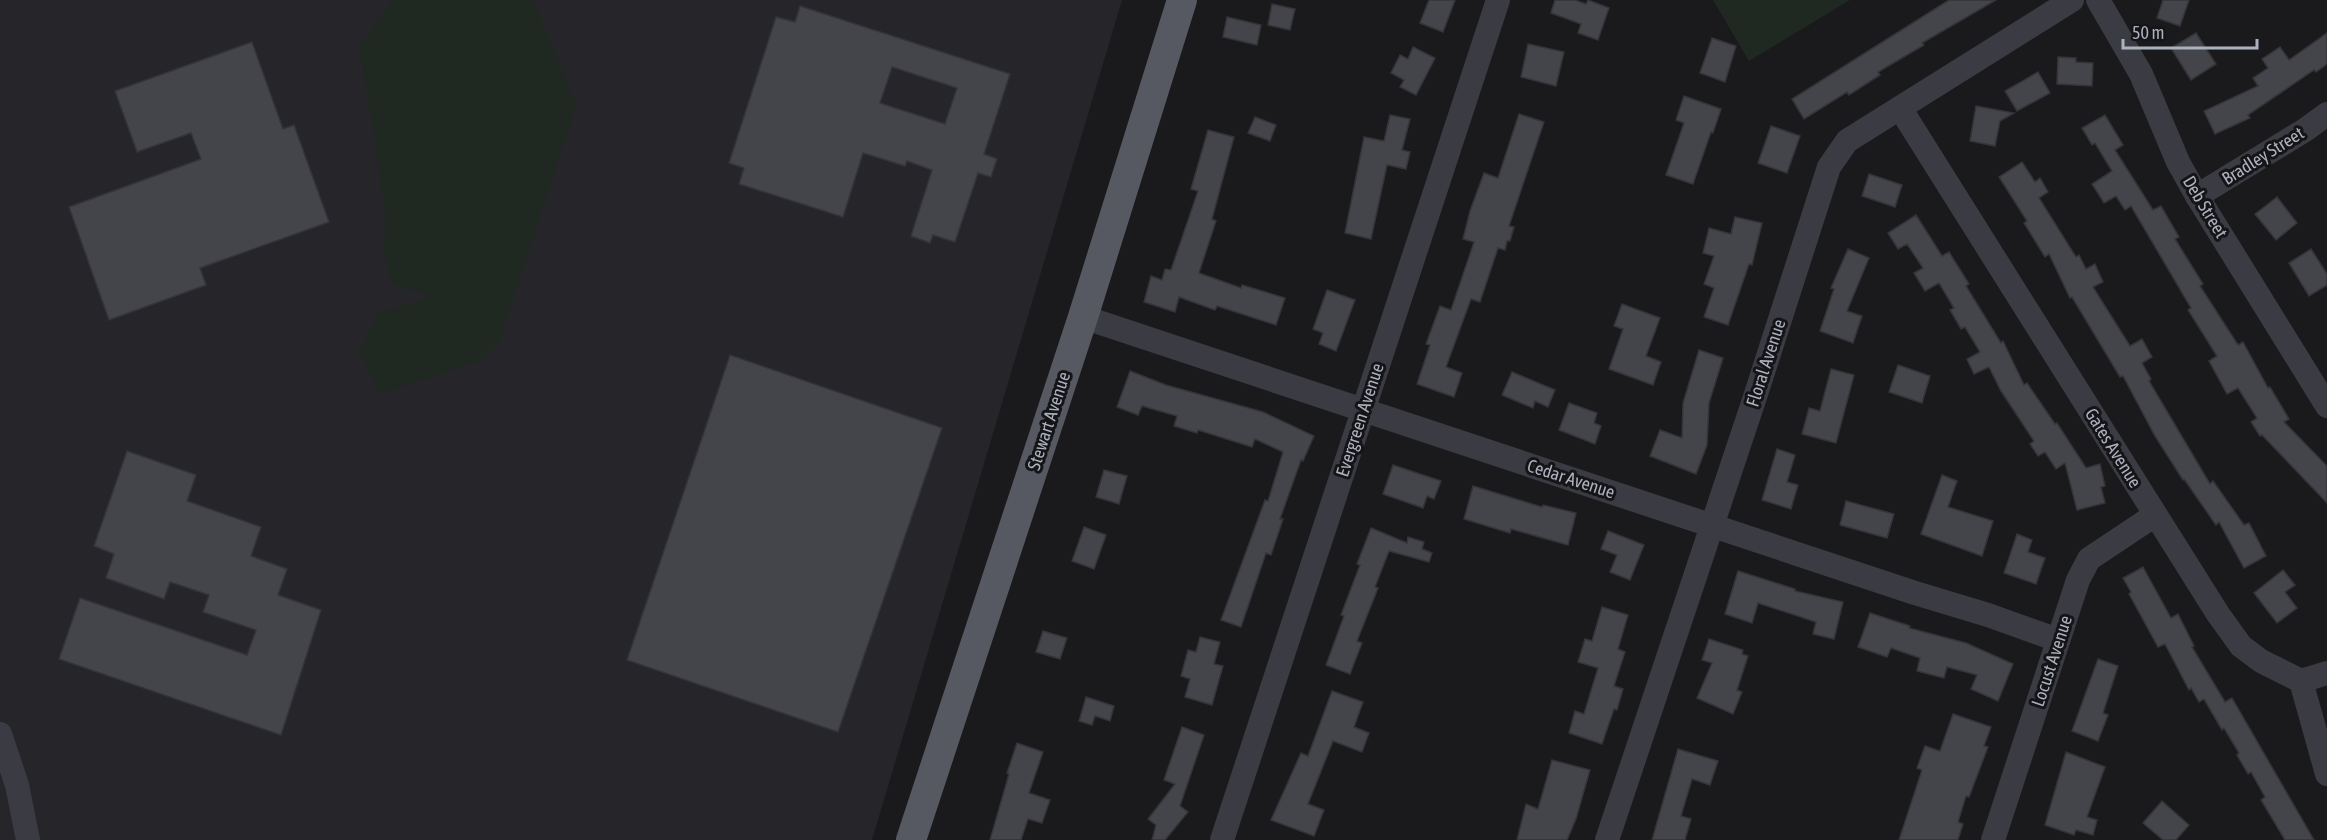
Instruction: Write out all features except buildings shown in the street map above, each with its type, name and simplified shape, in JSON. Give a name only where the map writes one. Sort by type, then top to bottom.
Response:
[{"type":"main road","name":"Stewart Avenue","points":[[911,840],[1083,317],[1182,0]]},
{"type":"street","name":"Evergreen Avenue","points":[[1222,840],[1498,0]]},
{"type":"street","name":"Floral Avenue","points":[[1607,840],[1755,397],[1828,167],[1847,141],[2072,0]]},
{"type":"street","name":"Deb Street","points":[[2098,0],[2141,74],[2178,162],[2197,196],[2327,406]]},
{"type":"street","name":"Gates Avenue","points":[[1900,108],[2155,515],[2241,646],[2261,661],[2301,681]]},
{"type":"street","name":"Bradley Street","points":[[2197,196],[2306,130],[2327,114]]},
{"type":"street","name":"Cedar Avenue","points":[[1083,317],[2058,640]]},
{"type":"street","name":"Locust Avenue","points":[[2000,838],[2078,580],[2089,559],[2155,515]]},
{"type":"street","points":[[2327,673],[2301,681],[2327,774]]},
{"type":"street","points":[[0,734],[17,784],[28,840]]},
{"type":"shaded area","points":[[0,0],[1122,0],[872,840],[0,840]]},
{"type":"shaded area","points":[[392,0],[530,0],[535,5],[576,104],[500,340],[479,361],[381,393],[359,353],[377,314],[431,297],[392,284],[383,248],[386,223],[374,132],[359,49]]},
{"type":"shaded area","points":[[1713,0],[1850,0],[1749,61]]}]
